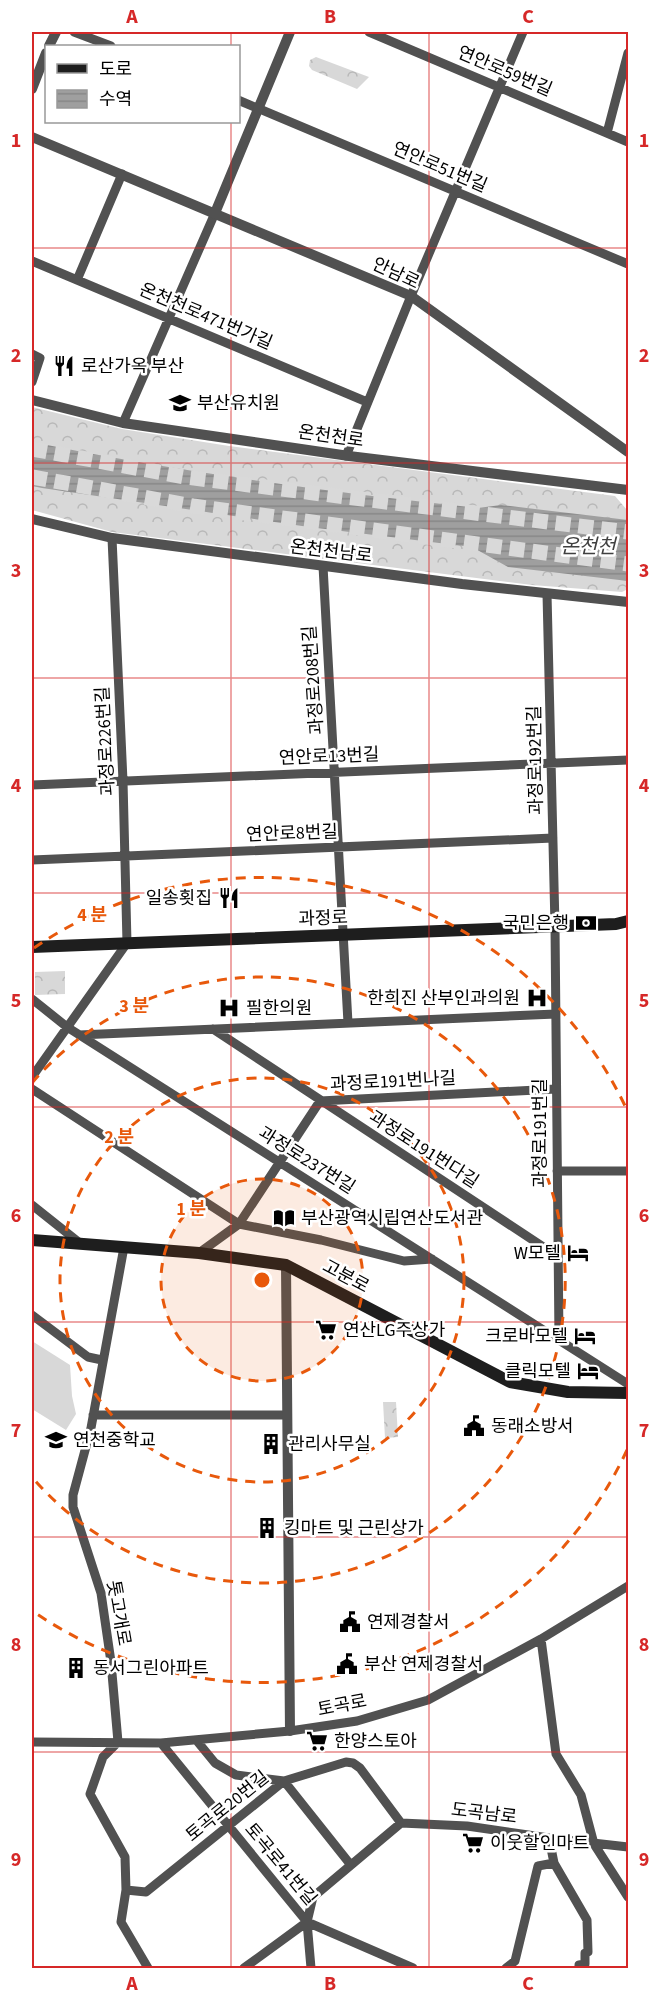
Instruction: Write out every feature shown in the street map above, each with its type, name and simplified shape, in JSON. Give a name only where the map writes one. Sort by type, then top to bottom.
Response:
[{"type":"main road","points":[[616,924],[628,921]]},
{"type":"main road","name":"과정로","points":[[32,947],[616,924]]},
{"type":"main road","points":[[616,924],[628,927]]},
{"type":"main road","name":"고분로","points":[[32,1240],[199,1253],[286,1265],[510,1382],[568,1392],[628,1393]]},
{"type":"street","points":[[74,32],[108,45]]},
{"type":"street","points":[[123,423],[215,213],[290,32]]},
{"type":"street","name":"연안로59번길","points":[[369,32],[628,142]]},
{"type":"street","points":[[346,456],[523,32]]},
{"type":"street","points":[[607,133],[628,53]]},
{"type":"street","points":[[32,89],[45,56]]},
{"type":"street","name":"연안로51번길","points":[[240,101],[628,264]]},
{"type":"street","name":"안남로","points":[[32,137],[411,296],[628,452]]},
{"type":"street","points":[[77,280],[122,174]]},
{"type":"street","name":"온천천로471번가길","points":[[32,261],[367,402]]},
{"type":"street","points":[[32,354],[40,358],[32,382]]},
{"type":"street","name":"온천천로","points":[[32,400],[123,423],[346,456],[628,490]]},
{"type":"street","name":"온천천남로","points":[[32,519],[112,538],[547,594],[628,602]]},
{"type":"street","name":"과정로226번길","points":[[112,538],[123,781],[127,943]]},
{"type":"street","name":"과정로208번길","points":[[323,566],[348,1023]]},
{"type":"street","name":"과정로192번길","points":[[547,594],[555,926]]},
{"type":"street","name":"연안로13번길","points":[[32,785],[628,760]]},
{"type":"street","name":"연안로8번길","points":[[32,860],[553,838]]},
{"type":"street","name":"과정로191번길","points":[[555,926],[559,1340]]},
{"type":"street","points":[[32,1077],[127,943]]},
{"type":"street","name":"과정로237번길","points":[[32,999],[79,1035],[628,1384]]},
{"type":"street","points":[[79,1035],[556,1014]]},
{"type":"street","name":"과정로191번다길","points":[[213,1029],[557,1256]]},
{"type":"street","points":[[32,1089],[239,1224],[321,1240],[405,1261],[432,1259]]},
{"type":"street","name":"과정로191번나길","points":[[199,1253],[239,1224],[320,1101],[556,1089]]},
{"type":"street","points":[[556,1171],[628,1171]]},
{"type":"street","points":[[32,1205],[81,1244]]},
{"type":"street","name":"톳고개로","points":[[118,1742],[111,1662],[101,1593],[73,1507],[73,1495],[93,1415],[123,1247]]},
{"type":"street","points":[[286,1265],[291,1731]]},
{"type":"street","points":[[32,1315],[88,1357],[102,1360]]},
{"type":"street","points":[[93,1415],[288,1415]]},
{"type":"street","name":"토곡로","points":[[32,1742],[196,1741],[357,1721],[428,1701],[541,1639],[628,1586]]},
{"type":"street","points":[[541,1639],[556,1755],[581,1795],[594,1844],[628,1898]]},
{"type":"street","points":[[196,1741],[216,1763],[236,1775],[284,1781],[350,1864]]},
{"type":"street","points":[[118,1742],[103,1757],[90,1794],[125,1857],[126,1890],[122,1922],[148,1968]]},
{"type":"street","name":"토곡로41번길","points":[[161,1743],[307,1922]]},
{"type":"street","name":"토곡로20번길","points":[[126,1890],[146,1892],[284,1781],[346,1762],[353,1763],[360,1768],[401,1823]]},
{"type":"street","points":[[311,1968],[307,1922],[313,1897],[401,1823]]},
{"type":"street","name":"도곡남로","points":[[401,1823],[466,1826],[628,1847]]},
{"type":"street","points":[[549,1838],[554,1863],[587,1920],[588,1952],[585,1953],[585,1964],[579,1965],[579,1968]]},
{"type":"street","points":[[506,1968],[515,1961],[538,1866],[554,1863]]},
{"type":"street","points":[[244,1968],[307,1922]]},
{"type":"street","points":[[307,1922],[413,1968]]},
{"type":"green space","points":[[316,57],[369,77],[357,89],[312,70],[309,66],[310,60]]},
{"type":"green space","points":[[32,407],[122,429],[229,446],[615,496],[627,510],[628,589],[622,592],[532,585],[112,532],[32,510]]},
{"type":"green space","points":[[65,971],[65,994],[35,995],[35,972]]},
{"type":"green space","points":[[32,1341],[70,1365],[76,1414],[66,1430],[32,1409]]},
{"type":"green space","points":[[383,1402],[396,1402],[398,1437],[385,1438]]},
{"type":"water","name":"온천천","points":[[32,442],[143,463],[310,488],[478,508],[501,505],[628,520],[628,581],[508,567],[472,547],[309,527],[32,486]]},
{"type":"tunnel","points":[[32,449],[185,477],[628,532]]},
{"type":"tunnel","points":[[32,477],[193,506],[628,564]]},
{"type":"place","name":"로산가옥 부산","points":[[64,366]]},
{"type":"place","name":"부산유치원","points":[[180,403]]},
{"type":"place","name":"일송횟집","points":[[229,898]]},
{"type":"place","name":"국민은행","points":[[586,923]]},
{"type":"place","name":"한희진 산부인과의원","points":[[537,998]]},
{"type":"place","name":"필한의원","points":[[229,1008]]},
{"type":"place","name":"부산광역시립연산도서관","points":[[284,1218]]},
{"type":"place","name":"W모텔","points":[[578,1253]]},
{"type":"place","name":"연산LG주상가","points":[[326,1330]]},
{"type":"place","name":"크로바모텔","points":[[585,1336]]},
{"type":"place","name":"클릭모텔","points":[[588,1371]]},
{"type":"place","name":"동래소방서","points":[[474,1426]]},
{"type":"place","name":"연천중학교","points":[[56,1440]]},
{"type":"place","name":"관리사무실","points":[[271,1444]]},
{"type":"place","name":"킹마트 및 근린상가","points":[[267,1528]]},
{"type":"place","name":"연제경찰서","points":[[350,1622]]},
{"type":"place","name":"부산 연제경찰서","points":[[347,1664]]},
{"type":"place","name":"동서그린아파트","points":[[76,1668]]},
{"type":"place","name":"한양스토아","points":[[317,1741]]},
{"type":"place","name":"이웃할인마트","points":[[473,1843]]}]
